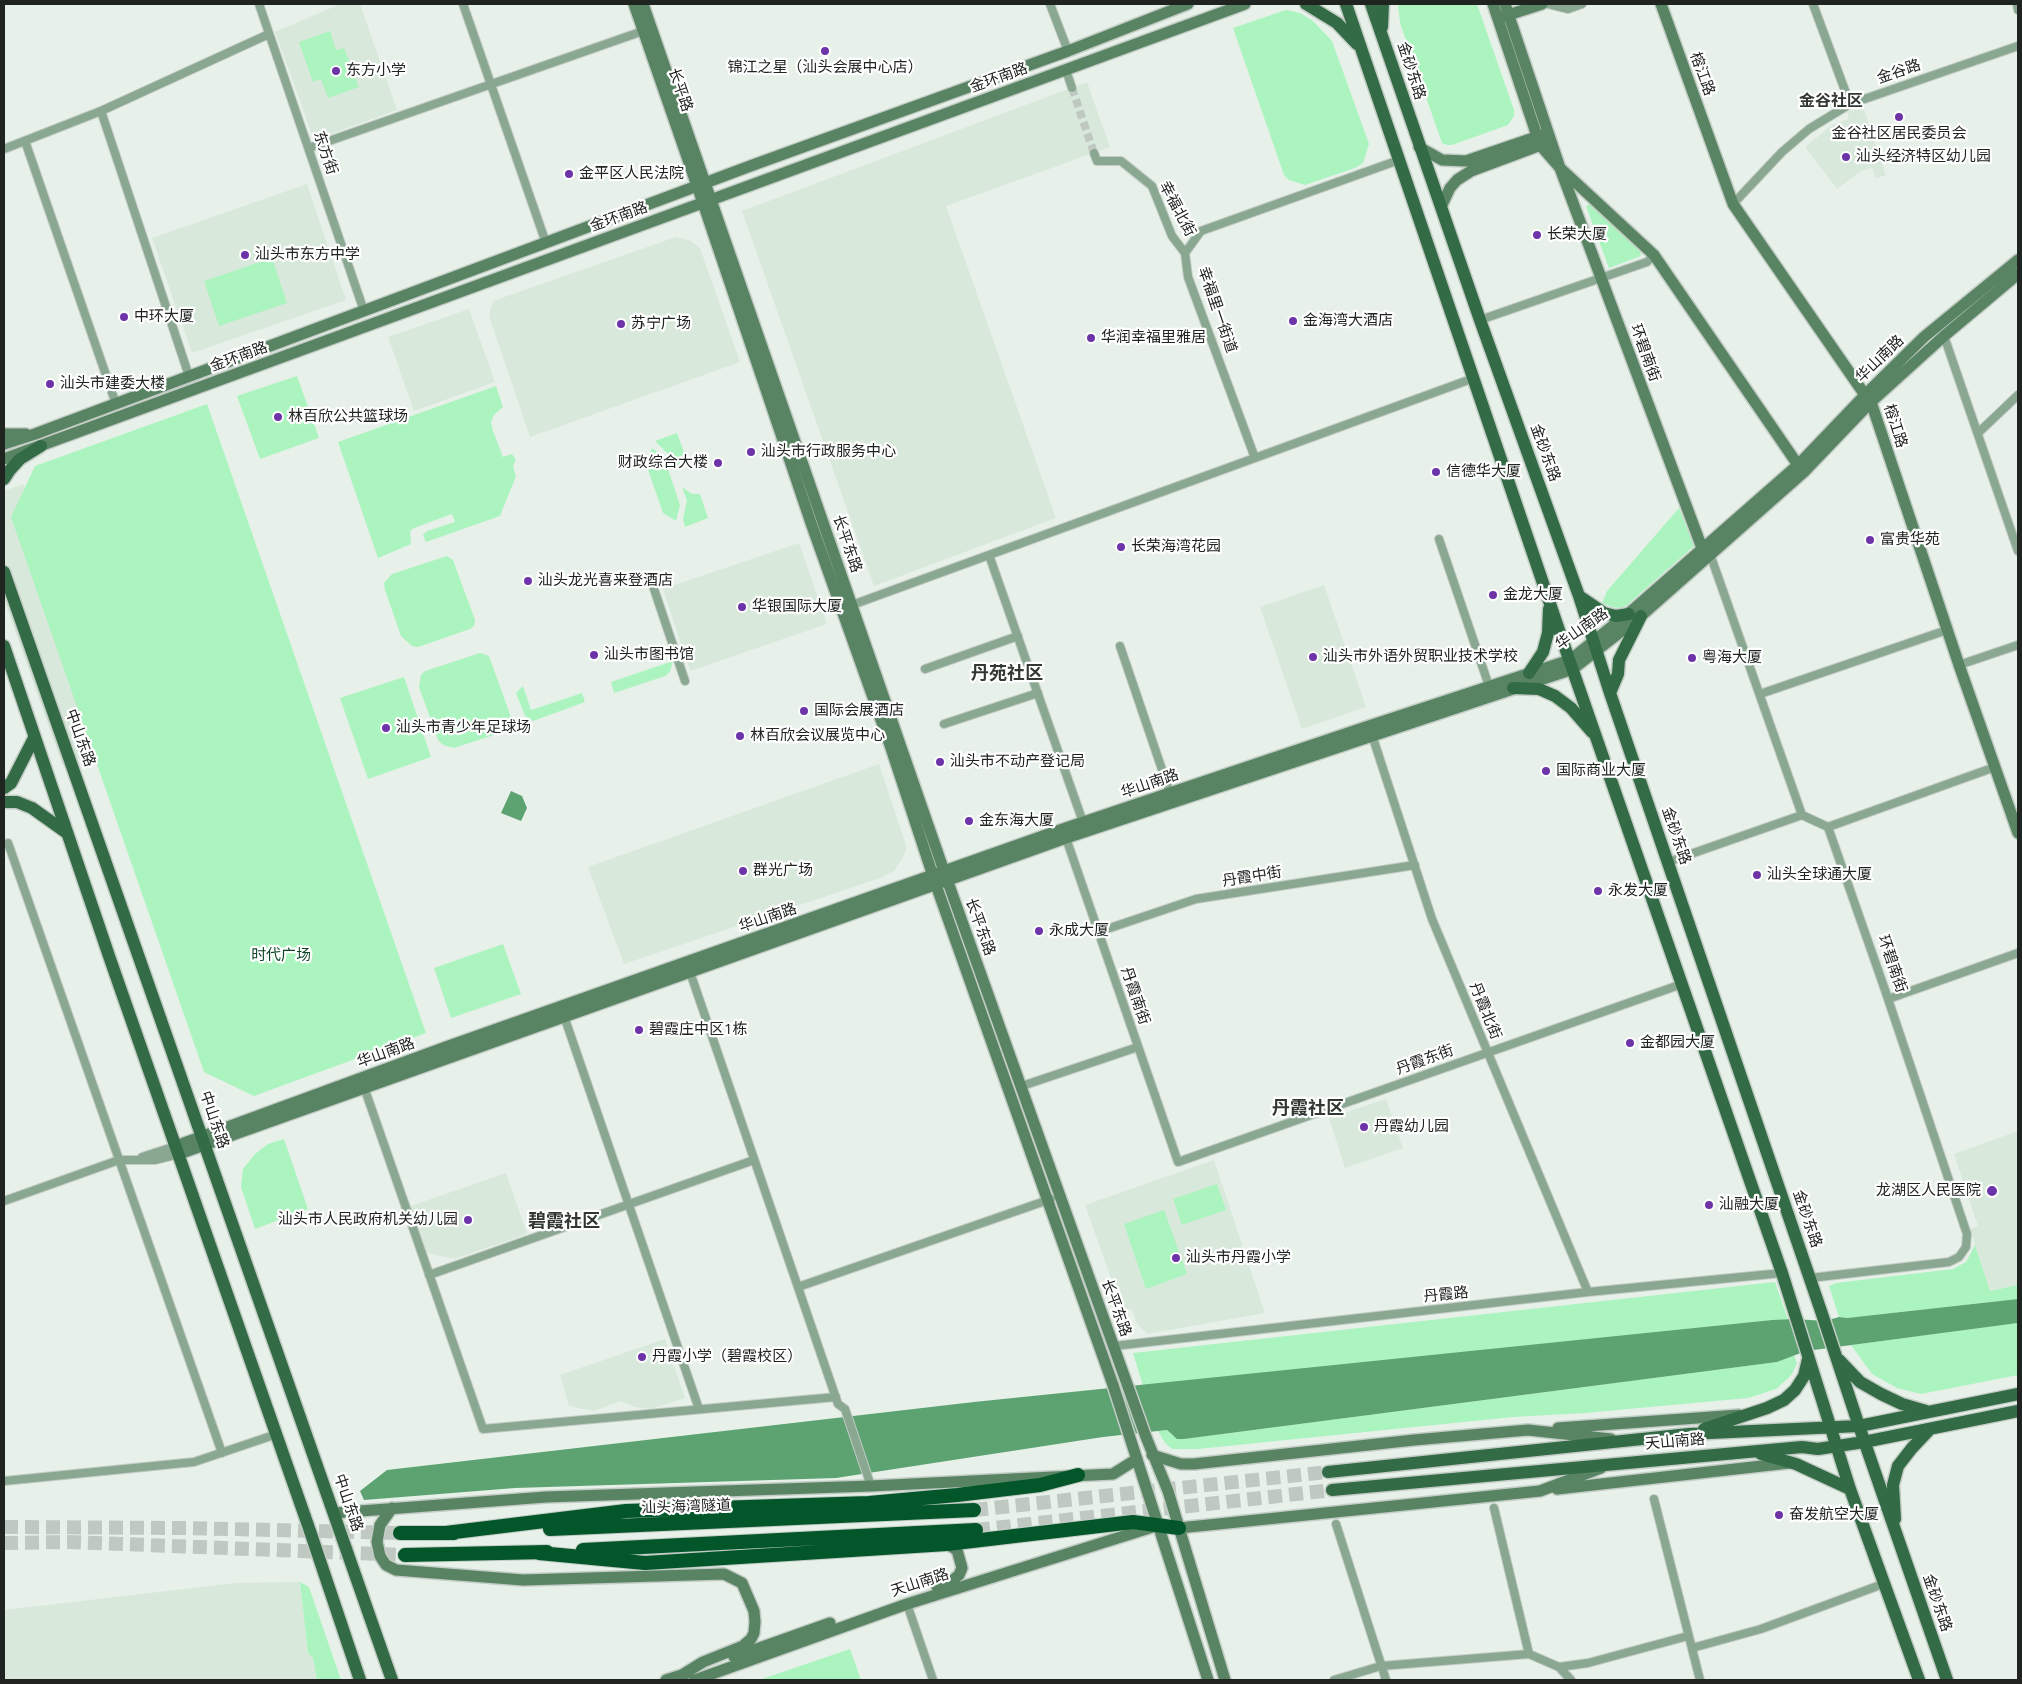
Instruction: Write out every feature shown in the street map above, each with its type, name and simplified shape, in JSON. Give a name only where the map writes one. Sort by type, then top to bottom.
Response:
[{"type":"highway","points":[[446,1533],[626,1511],[869,1503],[1040,1485],[1078,1475]]},
{"type":"highway","name":"汕头海湾隧道","points":[[400,1533],[446,1533],[974,1510]]},
{"type":"highway","points":[[539,1552],[645,1563],[947,1544],[1133,1522],[1179,1528]]},
{"type":"highway","points":[[405,1555],[539,1552],[976,1530]]},
{"type":"main road","points":[[1306,4],[1337,23],[1361,49]]},
{"type":"main road","points":[[1346,4],[1548,597],[1782,1273],[1850,1489],[1919,1680]]},
{"type":"main road","name":"金砂东路","points":[[1371,4],[1419,147],[1579,596],[1610,693],[1810,1278],[1864,1442],[1947,1680]]},
{"type":"main road","points":[[1382,35],[1384,4]]},
{"type":"main road","points":[[4,480],[10,470],[38,440]]},
{"type":"main road","name":"中山东路","points":[[4,572],[392,1680]]},
{"type":"main road","points":[[1579,596],[1604,613],[1616,616],[1635,615],[1619,660],[1618,674],[1610,693]]},
{"type":"main road","points":[[1529,673],[1543,652],[1548,633],[1548,597]]},
{"type":"main road","points":[[4,646],[67,834],[277,1434],[360,1680]]},
{"type":"main road","points":[[1513,688],[1539,689],[1555,696],[1571,708],[1586,724],[1599,743]]},
{"type":"main road","points":[[4,788],[12,783],[34,738]]},
{"type":"main road","points":[[4,802],[16,802],[32,808],[67,834]]},
{"type":"main road","points":[[1836,1355],[1860,1382],[1902,1404],[1928,1412]]},
{"type":"main road","points":[[1689,1434],[1750,1414],[1784,1400],[1795,1390],[1804,1376],[1809,1356]]},
{"type":"main road","name":"天山南路","points":[[1328,1472],[1689,1434],[1859,1426],[2018,1394]]},
{"type":"main road","name":"天山南路","points":[[1332,1490],[1611,1464],[1836,1446],[2018,1411]]},
{"type":"main road","points":[[1896,1534],[1893,1485],[1898,1466],[1931,1428]]},
{"type":"main road","points":[[1754,1452],[1790,1462],[1850,1489]]},
{"type":"street","name":"东方街","points":[[259,4],[364,311]]},
{"type":"street","points":[[462,4],[546,243]]},
{"type":"street","name":"长平路","points":[[634,4],[702,184]]},
{"type":"street","name":"长平路","points":[[643,4],[702,184]]},
{"type":"street","points":[[1050,4],[1068,51]]},
{"type":"street","name":"金环南路","points":[[4,459],[38,440],[116,404],[702,184],[1068,51],[1188,4]]},
{"type":"street","name":"金环南路","points":[[4,444],[38,440],[708,201],[1245,4]]},
{"type":"street","points":[[1502,9],[1542,4]]},
{"type":"street","points":[[1548,4],[1568,9],[1582,4]]},
{"type":"street","name":"榕江路","points":[[1661,4],[1733,204],[1868,398],[2018,833]]},
{"type":"street","points":[[1813,4],[1850,104]]},
{"type":"street","points":[[2017,4],[2018,10]]},
{"type":"street","name":"环碧南街","points":[[1502,9],[1601,278],[1760,694],[1802,815]]},
{"type":"street","name":"环碧南街","points":[[1502,9],[1538,141],[1560,168]]},
{"type":"street","points":[[309,148],[643,31]]},
{"type":"street","points":[[4,149],[101,110],[269,34]]},
{"type":"street","name":"金谷路","points":[[1733,204],[1782,152],[1809,129],[1850,104],[2018,46]]},
{"type":"street","points":[[1066,70],[1072,88]]},
{"type":"street","points":[[101,110],[189,376]]},
{"type":"street","points":[[1419,147],[1442,160],[1466,161],[1550,137]]},
{"type":"street","points":[[25,141],[116,404]]},
{"type":"street","points":[[1441,207],[1450,188],[1457,180],[1471,171],[1538,141]]},
{"type":"street","name":"幸福北街","points":[[1094,153],[1097,160],[1120,161],[1152,186],[1172,236],[1185,253]]},
{"type":"street","name":"幸福里一街道","points":[[1255,458],[1188,277],[1185,253],[1201,231],[1399,160]]},
{"type":"street","points":[[1560,168],[1654,255],[1798,465]]},
{"type":"street","name":"长平东路","points":[[702,184],[1022,1086],[1059,1196],[1152,1454],[1161,1470],[1224,1680]]},
{"type":"street","name":"长平东路","points":[[708,201],[811,523],[891,748],[934,881],[1113,1385],[1208,1680]]},
{"type":"street","points":[[1480,320],[1647,262],[1654,255]]},
{"type":"street","name":"华山南路","points":[[1706,551],[1804,472],[1924,337],[2018,260]]},
{"type":"street","name":"华山南路","points":[[946,876],[1066,838],[1513,688],[1572,664],[1635,615],[1706,551],[1868,398],[2018,274]]},
{"type":"street","points":[[1944,336],[2018,551]]},
{"type":"street","points":[[852,605],[1474,378]]},
{"type":"street","points":[[1978,432],[2018,394]]},
{"type":"street","points":[[4,434],[38,440]]},
{"type":"street","points":[[1439,539],[1489,686]]},
{"type":"street","points":[[989,555],[1083,822]]},
{"type":"street","points":[[651,580],[685,681]]},
{"type":"street","points":[[1760,694],[1947,630]]},
{"type":"street","points":[[925,668],[1018,636]]},
{"type":"street","points":[[1959,666],[2018,645]]},
{"type":"street","points":[[1120,646],[1170,793]]},
{"type":"street","name":"华山南路","points":[[177,1150],[364,1088],[690,972],[934,881],[1083,822],[1529,673],[1572,664]]},
{"type":"street","points":[[944,724],[1038,693]]},
{"type":"street","name":"丹霞北街","points":[[1372,735],[1432,919],[1588,1292]]},
{"type":"street","points":[[1668,862],[1802,815],[1828,827],[1995,767]]},
{"type":"street","name":"环碧南街","points":[[1810,1278],[1949,1262],[1959,1257],[1966,1247],[1967,1234],[1828,827]]},
{"type":"street","name":"丹霞南街","points":[[1066,838],[1178,1162]]},
{"type":"street","points":[[8,843],[222,1452]]},
{"type":"street","name":"丹霞中街","points":[[1098,932],[1196,899],[1415,866]]},
{"type":"street","name":"华山南路","points":[[204,1141],[446,1047],[934,881]]},
{"type":"street","points":[[1888,999],[2018,953]]},
{"type":"street","points":[[690,972],[838,1404],[845,1409],[869,1482]]},
{"type":"street","name":"丹霞东街","points":[[1178,1162],[1682,984]]},
{"type":"street","points":[[564,1016],[699,1409]]},
{"type":"street","points":[[1022,1086],[1138,1047]]},
{"type":"street","points":[[364,1088],[483,1429],[836,1397]]},
{"type":"street","points":[[4,1201],[119,1160],[138,1158],[155,1160],[177,1150]]},
{"type":"street","points":[[429,1275],[754,1160]]},
{"type":"street","points":[[798,1287],[1059,1196]]},
{"type":"street","name":"丹霞路","points":[[1114,1346],[1588,1292],[1782,1273]]},
{"type":"street","name":"天山南路","points":[[1152,1454],[1181,1464],[1194,1464],[1404,1441],[1750,1414]]},
{"type":"street","name":"天山南路","points":[[1528,1430],[1622,1440]]},
{"type":"street","points":[[4,1481],[194,1462],[277,1434]]},
{"type":"street","points":[[334,1513],[546,1497],[869,1482],[1113,1474],[1138,1459]]},
{"type":"street","points":[[1179,1528],[1540,1491],[1790,1462]]},
{"type":"street","points":[[1540,1491],[1611,1464]]},
{"type":"street","points":[[1654,1499],[1700,1680]]},
{"type":"street","points":[[392,1508],[380,1525],[377,1542],[380,1556],[386,1565],[396,1570],[523,1580],[724,1574],[742,1583],[754,1611],[754,1633],[751,1639],[743,1646],[703,1662],[682,1675]]},
{"type":"street","points":[[1494,1508],[1529,1654]]},
{"type":"street","points":[[1336,1524],[1386,1680]]},
{"type":"street","name":"天山南路","points":[[695,1680],[906,1604],[1157,1525]]},
{"type":"street","name":"天山南路","points":[[666,1680],[949,1583],[959,1575],[962,1568],[956,1550],[947,1544]]},
{"type":"street","points":[[1692,1648],[1761,1629],[1883,1584]]},
{"type":"street","points":[[906,1604],[933,1680]]},
{"type":"street","points":[[1559,1667],[1588,1663],[1688,1636]]},
{"type":"street","points":[[1334,1680],[1381,1666],[1529,1654],[1559,1667],[1571,1680]]},
{"type":"shaded area","name":"东方小学","points":[[340,4],[360,4],[397,110],[314,140],[275,32]]},
{"type":"shaded area","points":[[1087,82],[1110,147],[946,206],[1056,518],[874,586],[742,211]]},
{"type":"shaded area","name":"汕头经济特区幼儿园","points":[[1863,107],[1886,175],[1876,178],[1872,168],[1861,171],[1837,189],[1805,147],[1832,125],[1849,119],[1847,112]]},
{"type":"shaded area","name":"汕头市东方中学","points":[[307,184],[346,300],[192,353],[152,238]]},
{"type":"shaded area","points":[[676,237],[689,240],[700,248],[740,362],[530,437],[489,316],[493,301]]},
{"type":"shaded area","points":[[469,309],[495,382],[414,411],[388,337]]},
{"type":"shaded area","points":[[23,484],[116,745],[62,764],[4,600],[4,491]]},
{"type":"shaded area","points":[[799,543],[827,624],[690,671],[663,589]]},
{"type":"shaded area","name":"汕头市外语外贸职业技术学校","points":[[1324,585],[1366,707],[1302,729],[1260,607]]},
{"type":"shaded area","points":[[879,764],[907,848],[894,871],[880,878],[624,964],[588,867]]},
{"type":"shaded area","points":[[511,791],[522,796],[527,808],[521,821],[501,813]]},
{"type":"shaded area","name":"丹霞幼儿园","points":[[1386,1099],[1403,1148],[1345,1168],[1329,1118]]},
{"type":"shaded area","name":"龙湖区人民医院","points":[[2018,1131],[2018,1285],[1990,1291],[1970,1229],[1978,1226],[1954,1154]]},
{"type":"shaded area","name":"汕头市丹霞小学","points":[[1214,1160],[1265,1313],[1147,1334],[1137,1324],[1132,1309],[1123,1312],[1085,1205]]},
{"type":"shaded area","name":"汕头市人民政府机关幼儿园","points":[[506,1173],[527,1234],[454,1259],[424,1252],[408,1207]]},
{"type":"shaded area","points":[[2018,1299],[2018,1323],[1806,1351],[1777,1362],[1184,1439],[1177,1439],[1167,1430],[1103,1437],[836,1478],[515,1488],[364,1500],[360,1491],[387,1470],[974,1402],[1772,1320],[1825,1321],[1839,1317],[1847,1318]]},
{"type":"shaded area","name":"丹霞小学（碧霞校区）","points":[[665,1339],[685,1398],[651,1409],[635,1407],[621,1401],[594,1411],[569,1406],[560,1375]]},
{"type":"shaded area","points":[[300,1582],[308,1653],[313,1658],[317,1680],[4,1680],[4,1610],[235,1583]]},
{"type":"green space","points":[[1398,4],[1477,4],[1514,110],[1514,116],[1508,125],[1452,145],[1442,143],[1400,23]]},
{"type":"green space","points":[[1286,10],[1300,13],[1313,21],[1332,41],[1369,144],[1363,163],[1355,168],[1305,185],[1289,180],[1284,175],[1233,28]]},
{"type":"green space","points":[[330,31],[336,50],[344,48],[359,87],[328,98],[321,79],[313,82],[299,42]]},
{"type":"green space","points":[[1591,204],[1640,251],[1641,256],[1609,268],[1586,206]]},
{"type":"green space","points":[[272,258],[287,303],[219,326],[204,281]]},
{"type":"green space","name":"林百欣公共篮球场","points":[[297,376],[319,438],[260,459],[237,396]]},
{"type":"green space","points":[[496,386],[503,407],[494,415],[491,422],[493,431],[503,457],[512,454],[516,460],[513,466],[516,476],[500,516],[426,542],[423,535],[427,531],[455,522],[452,514],[414,528],[410,531],[411,544],[378,558],[338,442]]},
{"type":"green space","name":"时代广场","points":[[207,404],[426,1033],[254,1096],[204,1072],[11,517],[35,466]]},
{"type":"green space","points":[[677,433],[685,455],[677,467],[677,472],[669,455],[655,441]]},
{"type":"green space","points":[[652,448],[664,457],[680,505],[676,521],[663,513],[646,464]]},
{"type":"green space","points":[[682,487],[692,494],[700,494],[708,518],[685,527],[683,519],[687,501]]},
{"type":"green space","points":[[1679,508],[1694,546],[1627,605],[1620,608],[1602,603],[1607,591]]},
{"type":"green space","points":[[447,556],[453,560],[475,620],[474,626],[418,647],[412,646],[401,636],[384,583],[392,574]]},
{"type":"green space","points":[[480,653],[489,656],[512,720],[506,731],[454,748],[443,745],[438,740],[419,687],[421,675],[425,671]]},
{"type":"green space","points":[[673,661],[670,672],[665,676],[614,693],[611,682]]},
{"type":"green space","name":"汕头市青少年足球场","points":[[404,677],[431,757],[368,779],[340,698]]},
{"type":"green space","points":[[523,686],[531,710],[582,693],[585,702],[533,721],[525,716],[516,693]]},
{"type":"green space","points":[[503,944],[521,994],[451,1018],[434,968]]},
{"type":"green space","points":[[284,1139],[308,1209],[255,1229],[241,1187],[243,1169],[255,1154],[268,1144]]},
{"type":"green space","points":[[1217,1184],[1226,1210],[1182,1225],[1173,1199]]},
{"type":"green space","points":[[1164,1210],[1187,1274],[1146,1289],[1124,1224]]},
{"type":"green space","points":[[1975,1245],[1990,1291],[2018,1285],[2018,1299],[1847,1318],[1839,1317],[1829,1286],[1836,1283],[1953,1269],[1966,1262]]},
{"type":"green space","points":[[1775,1282],[1788,1320],[1772,1320],[1143,1386],[1133,1353]]},
{"type":"green space","points":[[2018,1323],[2018,1375],[1921,1394],[1897,1388],[1872,1374],[1851,1345]]},
{"type":"green space","points":[[1794,1355],[1797,1363],[1792,1374],[1785,1381],[1776,1389],[1748,1398],[1585,1413],[1513,1417],[1198,1449],[1172,1449],[1165,1443],[1158,1431],[1167,1430],[1172,1435],[1184,1439],[1777,1362]]},
{"type":"green space","points":[[300,1582],[309,1587],[341,1680],[317,1680],[313,1658],[308,1653]]},
{"type":"green space","points":[[850,1649],[861,1680],[759,1680]]},
{"type":"tunnel","points":[[1072,88],[1094,153]]},
{"type":"tunnel","points":[[974,1510],[1328,1472]]},
{"type":"tunnel","points":[[976,1530],[1332,1490]]},
{"type":"tunnel","points":[[4,1527],[187,1528],[400,1533]]},
{"type":"tunnel","points":[[4,1543],[70,1542],[405,1555]]},
{"type":"place","name":"锦江之星（汕头会展中心店）","points":[[825,51]]},
{"type":"place","name":"东方小学","points":[[336,71]]},
{"type":"place","name":"金谷社区居民委员会","points":[[1899,117]]},
{"type":"place","name":"汕头经济特区幼儿园","points":[[1846,157]]},
{"type":"place","name":"金平区人民法院","points":[[569,174]]},
{"type":"place","name":"长荣大厦","points":[[1537,235]]},
{"type":"place","name":"汕头市东方中学","points":[[245,255]]},
{"type":"place","name":"中环大厦","points":[[124,317]]},
{"type":"place","name":"金海湾大酒店","points":[[1293,321]]},
{"type":"place","name":"苏宁广场","points":[[621,324]]},
{"type":"place","name":"华润幸福里雅居","points":[[1091,338]]},
{"type":"place","name":"汕头市建委大楼","points":[[50,384]]},
{"type":"place","name":"林百欣公共篮球场","points":[[278,417]]},
{"type":"place","name":"汕头市行政服务中心","points":[[751,452]]},
{"type":"place","name":"财政综合大楼","points":[[718,463]]},
{"type":"place","name":"信德华大厦","points":[[1436,472]]},
{"type":"place","name":"富贵华苑","points":[[1870,540]]},
{"type":"place","name":"长荣海湾花园","points":[[1121,547]]},
{"type":"place","name":"汕头龙光喜来登酒店","points":[[528,581]]},
{"type":"place","name":"金龙大厦","points":[[1493,595]]},
{"type":"place","name":"华银国际大厦","points":[[742,607]]},
{"type":"place","name":"汕头市图书馆","points":[[594,655]]},
{"type":"place","name":"汕头市外语外贸职业技术学校","points":[[1313,657]]},
{"type":"place","name":"粤海大厦","points":[[1692,658]]},
{"type":"place","name":"国际会展酒店","points":[[804,711]]},
{"type":"place","name":"汕头市青少年足球场","points":[[386,728]]},
{"type":"place","name":"林百欣会议展览中心","points":[[740,736]]},
{"type":"place","name":"汕头市不动产登记局","points":[[940,762]]},
{"type":"place","name":"国际商业大厦","points":[[1546,771]]},
{"type":"place","name":"金东海大厦","points":[[969,821]]},
{"type":"place","name":"群光广场","points":[[743,871]]},
{"type":"place","name":"汕头全球通大厦","points":[[1757,875]]},
{"type":"place","name":"永发大厦","points":[[1598,891]]},
{"type":"place","name":"永成大厦","points":[[1039,931]]},
{"type":"place","name":"碧霞庄中区1栋","points":[[639,1030]]},
{"type":"place","name":"金都园大厦","points":[[1630,1043]]},
{"type":"place","name":"丹霞幼儿园","points":[[1364,1127]]},
{"type":"place","name":"龙湖区人民医院","points":[[1992,1191]]},
{"type":"place","name":"汕融大厦","points":[[1709,1205]]},
{"type":"place","name":"汕头市人民政府机关幼儿园","points":[[468,1220]]},
{"type":"place","name":"汕头市丹霞小学","points":[[1176,1258]]},
{"type":"place","name":"丹霞小学（碧霞校区）","points":[[642,1357]]},
{"type":"place","name":"奋发航空大厦","points":[[1779,1515]]},
{"type":"district","name":"金谷社区","points":[[1831,101]]},
{"type":"district","name":"丹苑社区","points":[[1007,674]]},
{"type":"district","name":"丹霞社区","points":[[1308,1109]]},
{"type":"district","name":"碧霞社区","points":[[564,1222]]}]
